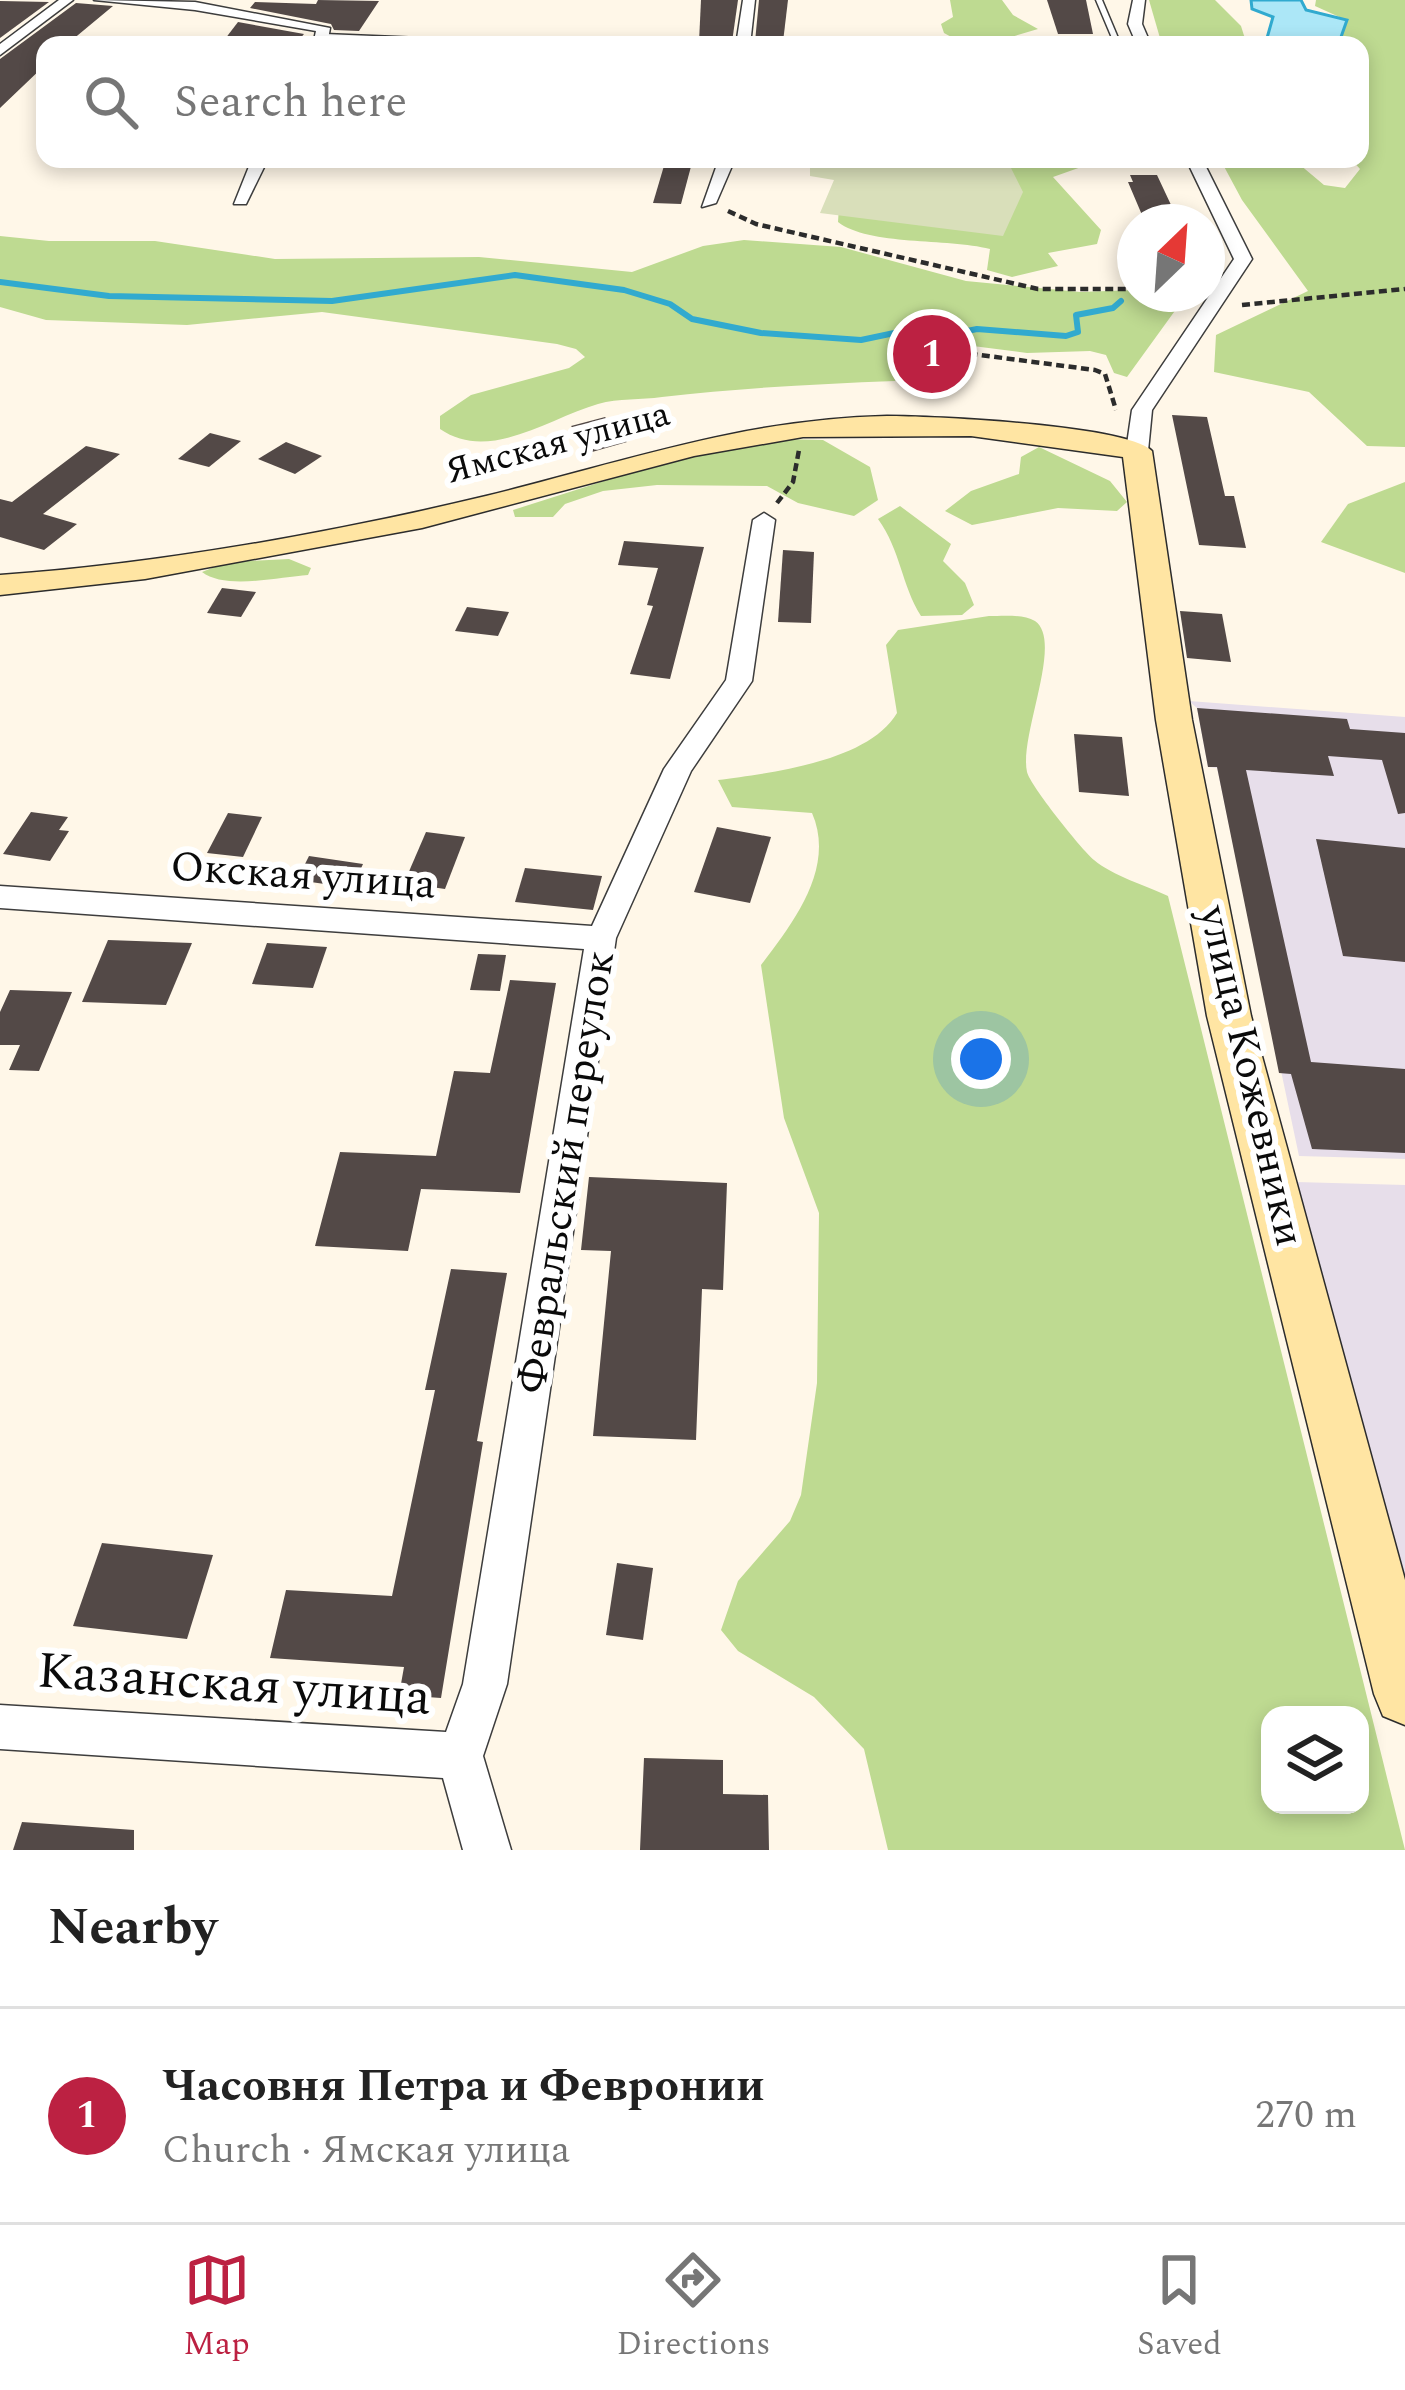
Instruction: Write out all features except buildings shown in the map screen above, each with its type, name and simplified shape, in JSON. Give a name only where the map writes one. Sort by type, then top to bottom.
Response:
[{"type":"street","points":[[0,51],[67,0]]},
{"type":"street","points":[[100,0],[195,6],[323,28],[323,36]]},
{"type":"street","points":[[744,36],[749,0]]},
{"type":"street","points":[[1139,0],[1135,24],[1140,36]]},
{"type":"street","points":[[240,200],[256,168]]},
{"type":"street","points":[[708,203],[723,168]]},
{"type":"street","points":[[1198,168],[1216,204]]},
{"type":"street","points":[[1225,223],[1243,259],[1225,286]]},
{"type":"street","points":[[1139,437],[1142,410],[1208,312]]},
{"type":"street","name":"Ямская улица","points":[[0,585],[97,579],[347,532],[499,502],[724,439],[802,428],[918,423],[1139,437]]},
{"type":"street","name":"улица Кожевники","points":[[1139,437],[1174,720],[1229,1016],[1405,1694]]},
{"type":"street","name":"Февральский переулок","points":[[460,1756],[485,1684],[601,938],[678,769],[739,680],[764,520]]},
{"type":"street","name":"Окская улица","points":[[0,897],[601,938]]},
{"type":"street","name":"Казанская улица","points":[[0,1727],[460,1756]]},
{"type":"street","points":[[460,1756],[487,1850]]},
{"type":"lane","points":[[1099,0],[1114,36]]},
{"type":"path","points":[[708,203],[756,224],[950,272],[1038,289],[1117,289]]},
{"type":"path","points":[[1225,308],[1405,289]]},
{"type":"path","points":[[957,352],[1105,374],[1112,407],[1139,437]]},
{"type":"path","points":[[764,520],[793,482],[802,428]]},
{"type":"shaded area","points":[[1189,701],[1405,717],[1405,1159],[1299,1156],[1217,768],[1208,767],[1197,708]]},
{"type":"shaded area","points":[[1296,1182],[1405,1185],[1405,1602]]},
{"type":"green space","points":[[950,0],[1002,0],[1013,15],[1038,29],[1015,36],[950,36],[941,24],[953,17]]},
{"type":"green space","points":[[1149,0],[1215,0],[1241,26],[1244,36],[1159,36]]},
{"type":"green space","points":[[1316,0],[1405,0],[1405,447],[1367,446],[1309,392],[1214,372],[1216,335],[1308,291],[1242,200],[1225,168],[1304,168],[1324,185],[1345,188],[1359,168],[1369,168],[1369,36],[1342,36],[1346,20],[1315,6]]},
{"type":"green space","points":[[810,168],[1011,168],[1023,192],[1003,236],[820,213],[834,180],[810,176]]},
{"type":"green space","points":[[886,168],[1078,168],[1053,177],[1101,230],[1097,244],[1048,253],[1058,266],[1012,277],[987,270],[990,249],[869,235],[838,222],[841,175]]},
{"type":"green space","points":[[0,236],[155,241],[275,259],[479,257],[632,272],[703,246],[744,240],[841,247],[966,281],[1080,292],[1117,291],[1117,312],[1174,312],[1127,377],[1114,373],[1106,355],[1090,351],[1027,353],[910,338],[895,381],[614,401],[499,440],[478,441],[440,429],[440,416],[471,395],[569,368],[585,357],[557,344],[322,312],[187,325],[46,320],[0,307]]},
{"type":"green space","points":[[780,439],[823,440],[870,467],[878,500],[854,516],[798,503],[767,486],[657,485],[603,491],[565,504],[553,517],[515,517],[513,510],[667,461]]},
{"type":"green space","points":[[1039,447],[1110,481],[1127,502],[1117,511],[1058,508],[972,525],[945,511],[971,491],[1019,474],[1021,457]]},
{"type":"green space","points":[[1405,482],[1405,573],[1321,542],[1348,504]]},
{"type":"green space","points":[[900,506],[951,544],[943,561],[965,583],[974,605],[962,615],[921,616],[878,519]]},
{"type":"green space","points":[[289,559],[311,568],[308,575],[238,581],[202,572],[227,562]]},
{"type":"green space","points":[[989,616],[1035,621],[1043,632],[1045,648],[1026,756],[1030,779],[1094,860],[1168,896],[1405,1850],[888,1850],[864,1749],[814,1697],[738,1651],[721,1630],[738,1581],[790,1521],[801,1495],[817,1383],[819,1213],[784,1118],[761,965],[808,894],[819,854],[812,813],[732,807],[718,780],[816,762],[883,730],[897,713],[886,645],[898,630]]},
{"type":"water","points":[[1251,0],[1301,0],[1306,10],[1347,20],[1341,36],[1268,36],[1273,17],[1252,9]]},
{"type":"waterway","points":[[0,282],[109,296],[332,301],[515,275],[624,290],[670,304],[692,319],[761,333],[861,340],[899,332],[933,338],[977,329],[1066,336],[1078,332],[1076,315],[1117,304]]},
{"type":"place","name":"Часовня Петра и Февронии","points":[[932,354]]}]
